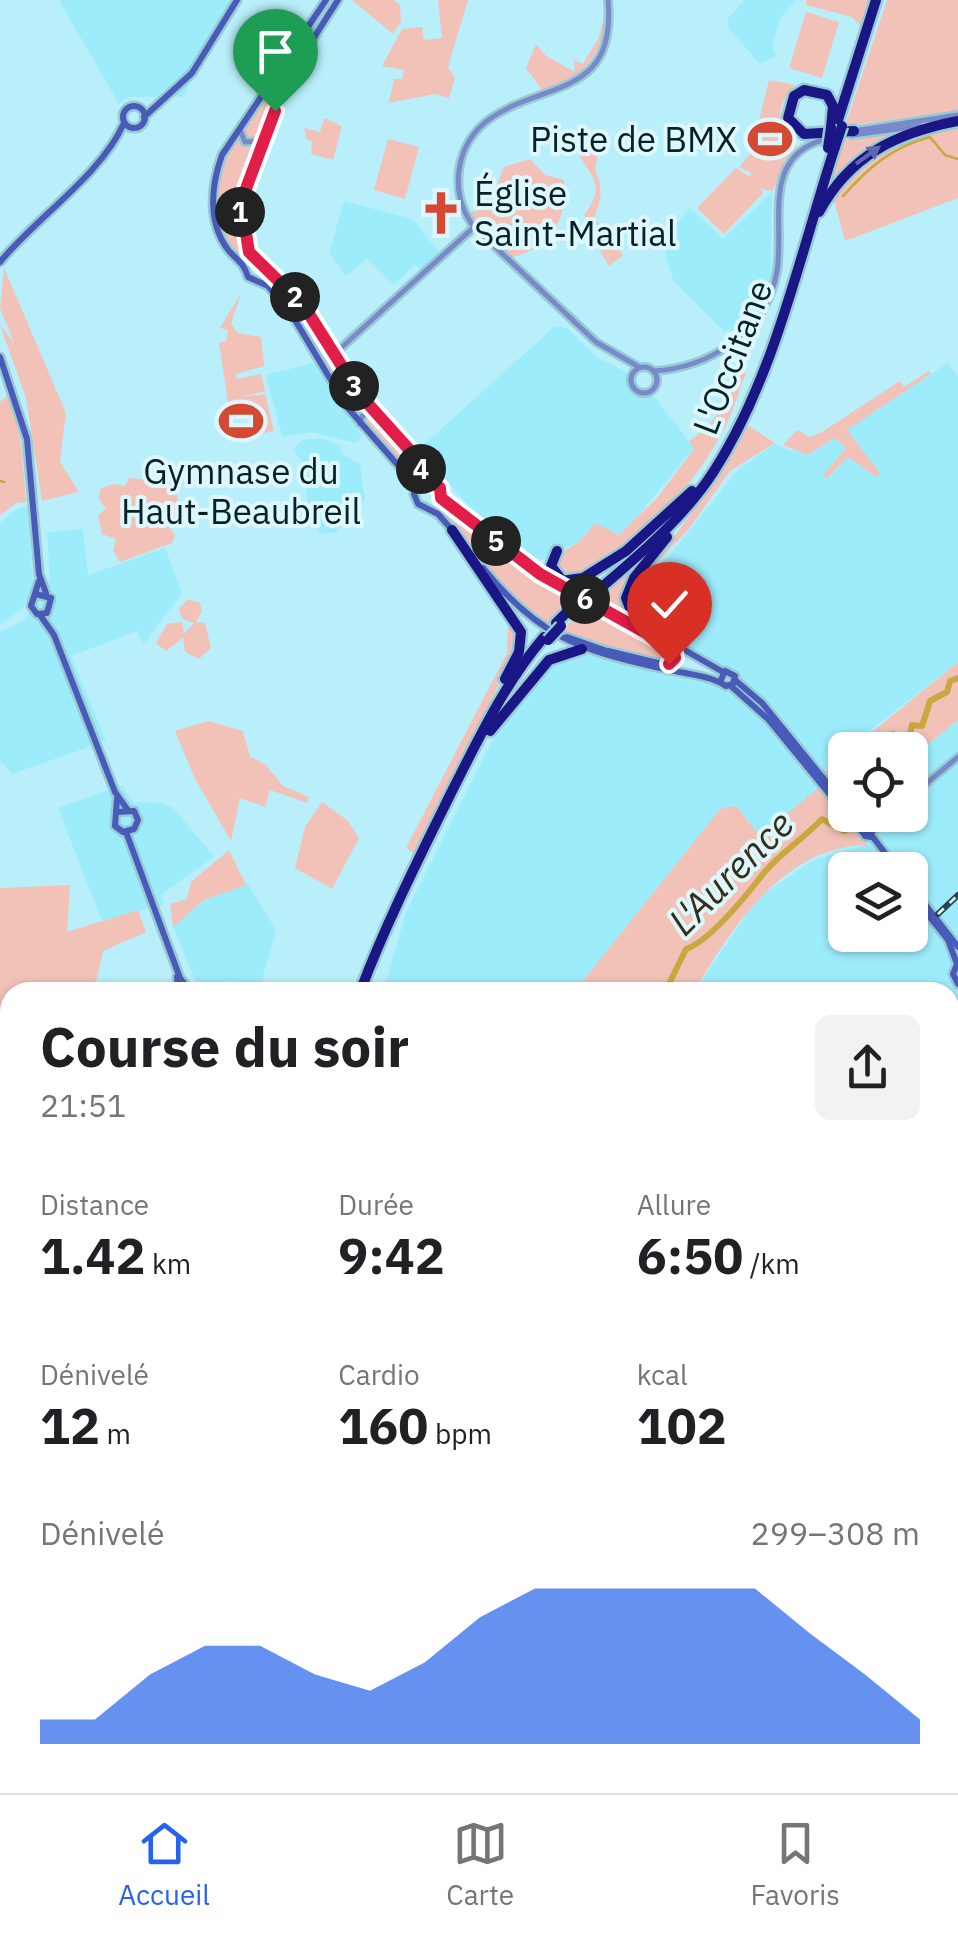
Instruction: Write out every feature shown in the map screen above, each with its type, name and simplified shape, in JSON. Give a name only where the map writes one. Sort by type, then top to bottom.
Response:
[{"type":"highway","name":"L'Occitane","points":[[368,982],[512,679],[579,601],[655,542],[696,490],[747,410],[880,0]]},
{"type":"highway","points":[[836,126],[827,95],[804,90],[794,96],[788,118],[804,134],[854,131]]},
{"type":"highway","points":[[797,264],[826,199],[853,165],[890,140],[958,118]]},
{"type":"highway","name":"L'Occitane","points":[[696,490],[725,440],[751,381],[832,148]]},
{"type":"highway","points":[[557,550],[551,566],[558,581],[583,578],[626,550],[696,490]]},
{"type":"highway","points":[[657,634],[630,613],[627,594],[696,490]]},
{"type":"highway","points":[[452,530],[521,632],[518,652],[487,731]]},
{"type":"highway","points":[[487,731],[548,660],[582,649]]},
{"type":"main road","points":[[0,262],[128,125],[141,125],[144,117],[192,73],[237,0]]},
{"type":"main road","points":[[326,0],[222,155],[212,196],[226,245],[246,268],[248,277],[259,279],[302,328],[347,407],[417,487],[416,502],[429,508],[452,530],[508,598],[541,628],[582,649],[733,683],[762,703],[828,783]]},
{"type":"main road","points":[[338,0],[304,55],[262,140],[240,207],[243,234],[254,261],[304,306],[360,395],[415,456],[429,481],[440,488],[441,498],[558,581],[579,601],[671,646],[675,656],[666,664],[608,651]]},
{"type":"main road","points":[[128,125],[126,110],[157,104]]},
{"type":"main road","points":[[140,108],[144,117]]},
{"type":"main road","points":[[246,268],[254,261]]},
{"type":"main road","points":[[259,279],[265,271]]},
{"type":"main road","points":[[0,356],[27,439],[39,574],[31,606],[54,634]]},
{"type":"main road","points":[[417,487],[429,481]]},
{"type":"main road","points":[[429,508],[441,498]]},
{"type":"main road","points":[[39,574],[53,601],[50,612],[54,634],[116,792],[126,808],[138,817],[130,831],[177,982]]},
{"type":"main road","points":[[36,594],[46,594]]},
{"type":"main road","points":[[508,598],[556,632],[679,672]]},
{"type":"main road","points":[[579,601],[657,634],[723,672],[731,672],[733,683],[828,790]]},
{"type":"main road","points":[[40,615],[50,612]]},
{"type":"main road","points":[[720,682],[723,672]]},
{"type":"main road","points":[[116,792],[115,826],[130,831]]},
{"type":"main road","points":[[117,812],[126,808]]},
{"type":"main road","points":[[869,833],[883,852]]},
{"type":"main road","points":[[928,910],[958,947]]},
{"type":"main road","points":[[928,913],[948,940],[958,964]]},
{"type":"main road","points":[[174,962],[185,982]]},
{"type":"street","points":[[608,0],[602,49],[572,85],[506,110],[476,131],[466,146],[458,182],[465,214],[474,227],[596,342],[636,369],[655,374],[691,366],[719,352],[753,323],[772,290],[778,260],[778,189],[783,172],[797,154],[825,139],[958,118]]},
{"type":"street","points":[[294,47],[304,55]]},
{"type":"street","points":[[719,352],[752,320],[770,289],[775,261],[776,186],[784,166],[804,145],[854,131],[958,118]]},
{"type":"street","points":[[240,127],[245,142],[262,140]]},
{"type":"street","points":[[336,358],[341,348],[474,227]]},
{"type":"street","points":[[330,347],[341,348]]},
{"type":"street","points":[[636,369],[630,382],[638,392],[650,391],[655,374]]},
{"type":"street","points":[[347,407],[359,404],[360,395]]},
{"type":"street","points":[[360,424],[362,416],[374,412]]},
{"type":"street","points":[[928,783],[958,759]]},
{"type":"shaded area","points":[[59,0],[240,0],[182,97],[128,97],[119,104]]},
{"type":"shaded area","points":[[352,0],[394,0],[400,5],[401,21],[393,34]]},
{"type":"shaded area","points":[[438,0],[468,0],[448,67],[455,78],[449,98],[435,94],[389,103],[394,79],[402,79],[404,70],[382,66],[402,29],[422,27],[424,40],[442,38]]},
{"type":"shaded area","points":[[745,0],[796,0],[780,19],[772,46],[776,56],[760,64],[727,26],[728,18]]},
{"type":"shaded area","points":[[806,0],[869,0],[861,26],[852,17],[806,5]]},
{"type":"shaded area","points":[[887,0],[958,0],[958,111],[845,126]]},
{"type":"shaded area","points":[[607,3],[604,34],[592,59],[572,79],[545,94],[526,68],[536,44],[546,56],[575,72],[574,60],[583,64],[599,37]]},
{"type":"shaded area","points":[[806,12],[839,22],[822,78],[789,68]]},
{"type":"shaded area","points":[[297,49],[302,53],[259,140],[246,140],[242,130]]},
{"type":"shaded area","points":[[769,80],[795,85],[783,102],[781,116],[797,147],[785,160],[773,191],[760,189],[763,193],[724,234],[697,208],[736,168],[750,177],[751,173],[739,167],[751,153]]},
{"type":"shaded area","points":[[324,118],[342,126],[333,160],[311,154],[312,141],[306,139],[304,128],[320,132]]},
{"type":"shaded area","points":[[958,126],[958,198],[845,241],[834,200],[825,189],[841,140]]},
{"type":"shaded area","points":[[585,129],[598,153],[595,169],[600,193],[594,217],[623,255],[609,266],[596,244],[597,229],[584,215],[596,192],[594,179],[580,157]]},
{"type":"shaded area","points":[[239,132],[244,142],[257,146],[241,200],[241,227],[249,256],[243,260],[221,231],[216,198],[223,164]]},
{"type":"shaded area","points":[[388,139],[419,147],[405,199],[374,190]]},
{"type":"shaded area","points":[[530,159],[545,175],[564,180],[563,207],[546,239],[512,257],[480,228],[469,212],[486,209],[484,190],[496,188],[504,167]]},
{"type":"shaded area","points":[[772,192],[771,277],[756,312],[740,330],[724,331],[673,280],[665,253],[670,231],[690,208],[723,239]]},
{"type":"shaded area","points":[[344,201],[412,219],[440,253],[422,270],[415,264],[394,285],[367,258],[346,276],[329,253]]},
{"type":"shaded area","points":[[4,268],[66,413],[60,462],[79,492],[42,501],[26,398],[0,325],[14,343],[0,308]]},
{"type":"shaded area","points":[[271,277],[302,307],[359,397],[358,403],[349,405],[313,340],[267,281]]},
{"type":"shaded area","points":[[241,293],[231,324],[238,333],[261,337],[264,366],[236,374],[237,379],[261,374],[265,391],[242,397],[265,394],[274,431],[255,435],[248,407],[229,410],[219,342],[226,342],[228,330],[220,328]]},
{"type":"shaded area","points":[[555,326],[567,328],[597,357],[626,372],[628,386],[637,394],[653,395],[694,448],[623,534],[612,535],[595,523],[580,541],[543,560],[527,557],[502,540],[436,471],[420,448]]},
{"type":"shaded area","points":[[313,363],[362,436],[355,443],[311,432],[282,437],[266,375]]},
{"type":"shaded area","points":[[948,363],[958,376],[958,662],[868,732],[828,732],[828,767],[823,772],[828,781],[760,836],[736,806],[721,808],[582,982],[386,982],[406,912],[508,709],[550,664],[582,653],[712,685],[721,666],[636,615],[630,601],[634,586],[668,557],[737,471],[775,443],[790,451],[834,438],[846,447],[824,475],[828,478],[848,457],[876,477],[880,473],[846,430]]},
{"type":"shaded area","points":[[735,366],[746,373],[730,417],[713,449],[680,494],[641,532],[595,565],[570,580],[555,572],[558,555],[580,541],[595,523],[619,535],[657,498],[694,449],[689,441],[708,427],[727,399]]},
{"type":"shaded area","points":[[929,371],[931,374],[847,430],[880,473],[876,477],[848,457],[827,478],[823,475],[846,448],[835,438],[807,455],[783,445],[797,430],[810,437],[822,432],[900,381],[904,387]]},
{"type":"shaded area","points":[[9,394],[21,442],[26,502],[16,503],[0,515],[0,402]]},
{"type":"shaded area","points":[[366,415],[392,431],[423,479],[418,482],[365,426]]},
{"type":"shaded area","points":[[746,424],[775,443],[730,471],[688,530],[649,571],[720,474]]},
{"type":"shaded area","points":[[322,438],[340,445],[342,454],[360,464],[365,501],[339,504],[342,525],[337,532],[320,534],[309,512],[302,462],[293,449],[302,440]]},
{"type":"shaded area","points":[[163,475],[174,488],[179,506],[180,518],[167,524],[175,535],[172,543],[120,562],[113,550],[116,539],[102,534],[98,516],[106,508],[99,499],[100,489],[113,484],[125,486],[129,478],[152,480]]},
{"type":"shaded area","points":[[442,502],[514,558],[577,597],[548,626],[522,608],[438,509]]},
{"type":"shaded area","points":[[28,506],[33,588],[22,609],[0,624],[0,523],[17,509]]},
{"type":"shaded area","points":[[83,529],[88,575],[165,548],[182,593],[143,645],[137,631],[71,656],[106,741],[12,774],[0,761],[0,632],[25,620],[50,581],[47,532]]},
{"type":"shaded area","points":[[663,539],[630,582],[630,616],[594,600]]},
{"type":"shaded area","points":[[188,599],[200,603],[202,612],[195,622],[205,623],[211,648],[199,659],[185,652],[183,638],[166,651],[156,643],[167,624],[182,622],[184,634],[194,623],[183,619],[179,609]]},
{"type":"shaded area","points":[[589,604],[668,647],[674,655],[665,663],[560,632]]},
{"type":"shaded area","points":[[513,623],[518,631],[515,652],[415,854],[406,848],[507,653],[508,627]]},
{"type":"shaded area","points":[[958,662],[958,720],[928,744],[928,732],[872,732]]},
{"type":"shaded area","points":[[958,720],[958,982],[701,982],[756,900],[811,861],[828,856],[828,952],[928,952],[928,852],[841,852],[867,844],[858,834],[928,832],[928,744]]},
{"type":"shaded area","points":[[208,721],[243,731],[250,757],[265,764],[283,786],[309,797],[307,803],[270,790],[265,807],[240,798],[231,841],[195,779],[175,731]]},
{"type":"shaded area","points":[[828,780],[828,832],[860,832],[858,834],[868,845],[838,848],[786,874],[743,918],[700,982],[582,982],[721,808],[736,806],[760,836]]},
{"type":"shaded area","points":[[122,785],[133,802],[164,803],[173,808],[214,856],[161,895],[164,904],[102,921],[58,808]]},
{"type":"shaded area","points":[[322,802],[347,820],[359,838],[332,889],[295,868],[305,827]]},
{"type":"shaded area","points":[[229,850],[246,885],[204,900],[173,927],[170,904],[187,899],[191,882]]},
{"type":"shaded area","points":[[248,884],[276,930],[261,982],[196,982],[173,927],[204,900]]},
{"type":"shaded area","points":[[70,885],[67,932],[138,910],[146,932],[103,951],[94,982],[0,982],[0,888]]},
{"type":"waterway","points":[[843,196],[882,159],[916,141],[930,137],[945,155],[958,159]]},
{"type":"waterway","points":[[0,481],[4,482]]},
{"type":"waterway","name":"L'Aurence","points":[[910,732],[912,725],[922,726],[930,701],[947,692],[950,681],[958,678]]},
{"type":"waterway","name":"L'Aurence","points":[[670,982],[686,949],[717,926],[769,867],[822,819],[828,822]]},
{"type":"railway","points":[[938,914],[958,895]]},
{"type":"place","name":"Piste de BMX","points":[[770,139]]},
{"type":"place","name":"Église Saint-Martial","points":[[441,213]]},
{"type":"place","name":"Gymnase du Haut-Beaubreil","points":[[241,421]]},
{"type":"route","points":[[275,111],[246,180],[241,202],[243,234],[254,261],[262,264],[304,306],[360,395],[415,456],[426,478],[438,485],[441,498],[457,506],[540,574],[673,648],[675,658],[669,664]]}]
